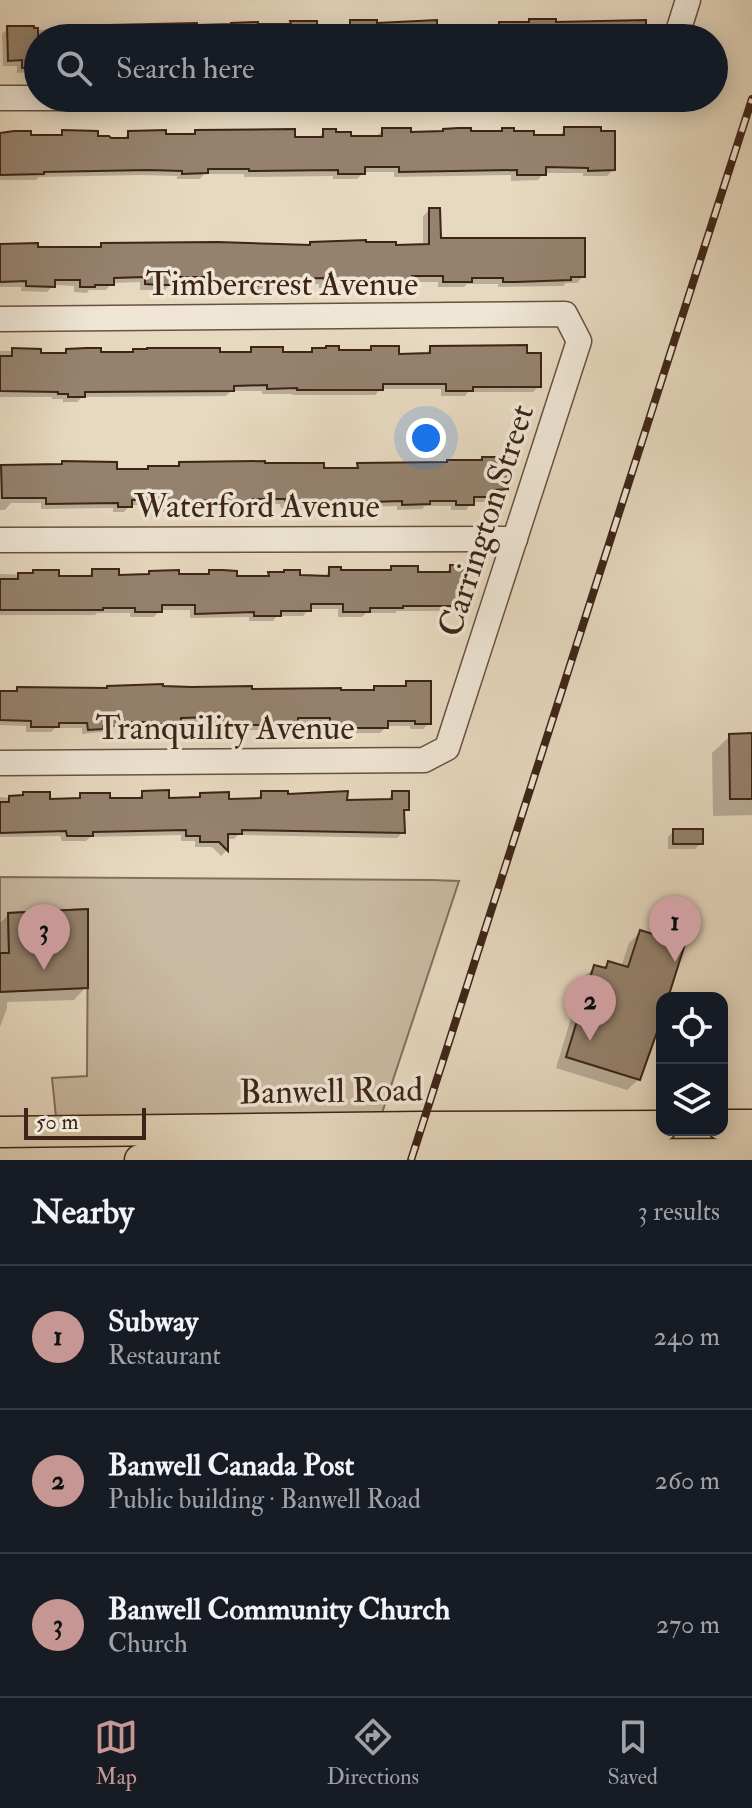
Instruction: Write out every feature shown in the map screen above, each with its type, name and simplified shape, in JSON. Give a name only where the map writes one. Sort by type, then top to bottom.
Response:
[{"type":"main road","points":[[728,1125],[752,1125]]},
{"type":"main road","name":"Banwell Road","points":[[0,1132],[656,1126]]},
{"type":"main road","name":"Banwell Road","points":[[140,1160],[752,1154]]},
{"type":"street","points":[[680,24],[688,0]]},
{"type":"street","points":[[0,98],[24,98]]},
{"type":"street","name":"Timbercrest Avenue","points":[[0,319],[565,314]]},
{"type":"street","name":"Carrington Street","points":[[447,748],[579,341],[565,314]]},
{"type":"street","name":"Waterford Avenue","points":[[0,540],[515,539]]},
{"type":"street","name":"Tranquility Avenue","points":[[0,763],[424,760],[447,748]]},
{"type":"shaded area","points":[[0,877],[459,881],[382,1113],[56,1117],[52,1078],[87,1076],[88,909],[8,913],[9,953],[0,953]]},
{"type":"building","points":[[529,19],[556,19],[556,22],[646,20],[646,24],[499,24],[529,22]]},
{"type":"building","points":[[350,20],[377,20],[377,23],[437,20],[437,24],[350,24]]},
{"type":"building","points":[[290,21],[317,21],[317,24],[291,24]]},
{"type":"building","points":[[231,23],[258,24],[231,24]]},
{"type":"building","points":[[7,26],[24,26],[24,68],[22,60],[8,61]]},
{"type":"building","points":[[564,127],[601,127],[601,131],[615,131],[615,170],[546,167],[546,175],[517,175],[517,170],[399,172],[399,167],[365,167],[365,174],[338,174],[338,170],[208,169],[208,173],[182,174],[182,171],[148,170],[0,175],[0,133],[14,131],[31,131],[31,135],[62,135],[62,130],[98,131],[98,136],[128,138],[128,131],[166,130],[166,134],[195,134],[195,130],[295,129],[295,137],[323,137],[323,129],[351,132],[351,136],[382,136],[382,128],[411,128],[411,132],[458,128],[502,131],[502,128],[514,128],[514,131],[534,131],[534,135],[564,135]]},
{"type":"building","points":[[429,208],[440,208],[441,238],[585,238],[585,277],[516,282],[503,282],[503,278],[472,278],[472,282],[443,282],[443,276],[412,276],[412,282],[396,283],[384,283],[384,279],[324,283],[324,278],[290,279],[289,286],[259,286],[259,281],[205,284],[204,277],[173,277],[173,285],[145,284],[145,277],[114,278],[114,285],[95,287],[80,287],[80,280],[55,280],[55,287],[26,286],[26,281],[0,282],[0,244],[38,243],[38,247],[217,242],[310,245],[310,242],[366,240],[396,242],[396,245],[429,244]]},
{"type":"building","points":[[527,345],[527,353],[541,353],[541,387],[473,387],[473,391],[446,391],[446,384],[383,384],[383,390],[297,390],[267,389],[267,385],[234,386],[234,391],[85,392],[85,397],[68,397],[68,394],[58,392],[0,391],[0,356],[12,356],[12,348],[66,353],[66,349],[87,348],[101,348],[101,352],[133,352],[133,349],[147,348],[220,348],[220,352],[251,352],[251,347],[283,347],[283,352],[312,352],[312,348],[326,346],[339,346],[339,350],[371,350],[371,346],[399,346],[399,354],[430,353],[430,346]]},
{"type":"building","points":[[482,457],[508,457],[508,489],[494,490],[494,497],[474,497],[474,505],[430,501],[430,504],[402,505],[402,501],[354,506],[342,506],[342,502],[311,502],[311,505],[298,506],[298,503],[286,503],[285,499],[252,499],[252,503],[190,501],[175,503],[175,507],[159,507],[159,500],[132,500],[132,507],[118,507],[118,503],[46,504],[46,498],[2,498],[1,465],[62,464],[62,461],[117,462],[117,469],[148,469],[148,466],[179,466],[179,462],[265,461],[324,463],[324,468],[358,468],[357,463],[447,462],[482,460]]},
{"type":"building","points":[[450,565],[463,565],[462,606],[403,606],[370,608],[370,612],[343,612],[343,604],[311,604],[311,611],[281,611],[281,616],[254,616],[254,612],[195,614],[195,605],[162,605],[162,612],[135,612],[135,608],[0,610],[0,579],[18,579],[18,573],[33,573],[33,570],[59,570],[59,576],[92,576],[92,569],[119,569],[119,575],[179,570],[179,574],[209,574],[209,570],[222,570],[237,571],[237,576],[269,576],[268,572],[300,570],[300,575],[329,576],[329,567],[341,567],[341,570],[391,570],[391,566],[418,566],[418,572],[450,572]]},
{"type":"building","points":[[406,681],[431,681],[431,724],[388,721],[388,728],[344,728],[344,724],[330,725],[330,718],[298,718],[298,725],[239,725],[239,728],[225,729],[225,725],[213,725],[213,717],[181,718],[181,724],[119,722],[119,726],[88,730],[87,723],[31,727],[31,721],[0,720],[0,691],[17,691],[17,687],[107,688],[163,684],[252,686],[252,689],[374,690],[374,686],[406,686]]},
{"type":"building","points":[[752,733],[752,799],[730,799],[729,734]]},
{"type":"building","points":[[169,790],[169,798],[229,792],[229,799],[261,798],[261,791],[288,791],[288,794],[348,791],[347,800],[392,799],[392,791],[409,791],[409,810],[404,810],[405,833],[242,830],[242,834],[228,834],[228,851],[219,842],[200,842],[200,836],[186,836],[186,830],[93,832],[93,836],[67,836],[66,831],[0,833],[0,802],[9,802],[9,796],[23,795],[23,792],[50,792],[50,799],[80,798],[80,793],[110,793],[110,798],[142,798],[142,791]]},
{"type":"building","points":[[673,829],[703,829],[703,844],[673,844]]},
{"type":"building","points":[[88,909],[88,988],[0,992],[0,953],[9,953],[8,913]]},
{"type":"building","points":[[640,930],[685,944],[670,992],[656,992],[656,1035],[640,1080],[566,1057],[594,965],[606,968],[608,961],[628,967]]},
{"type":"railway","points":[[411,1160],[752,99]]},
{"type":"place","name":"Subway","points":[[675,962]]},
{"type":"place","name":"Banwell Community Church","points":[[44,970]]},
{"type":"place","name":"Banwell Canada Post","points":[[590,1041]]}]
